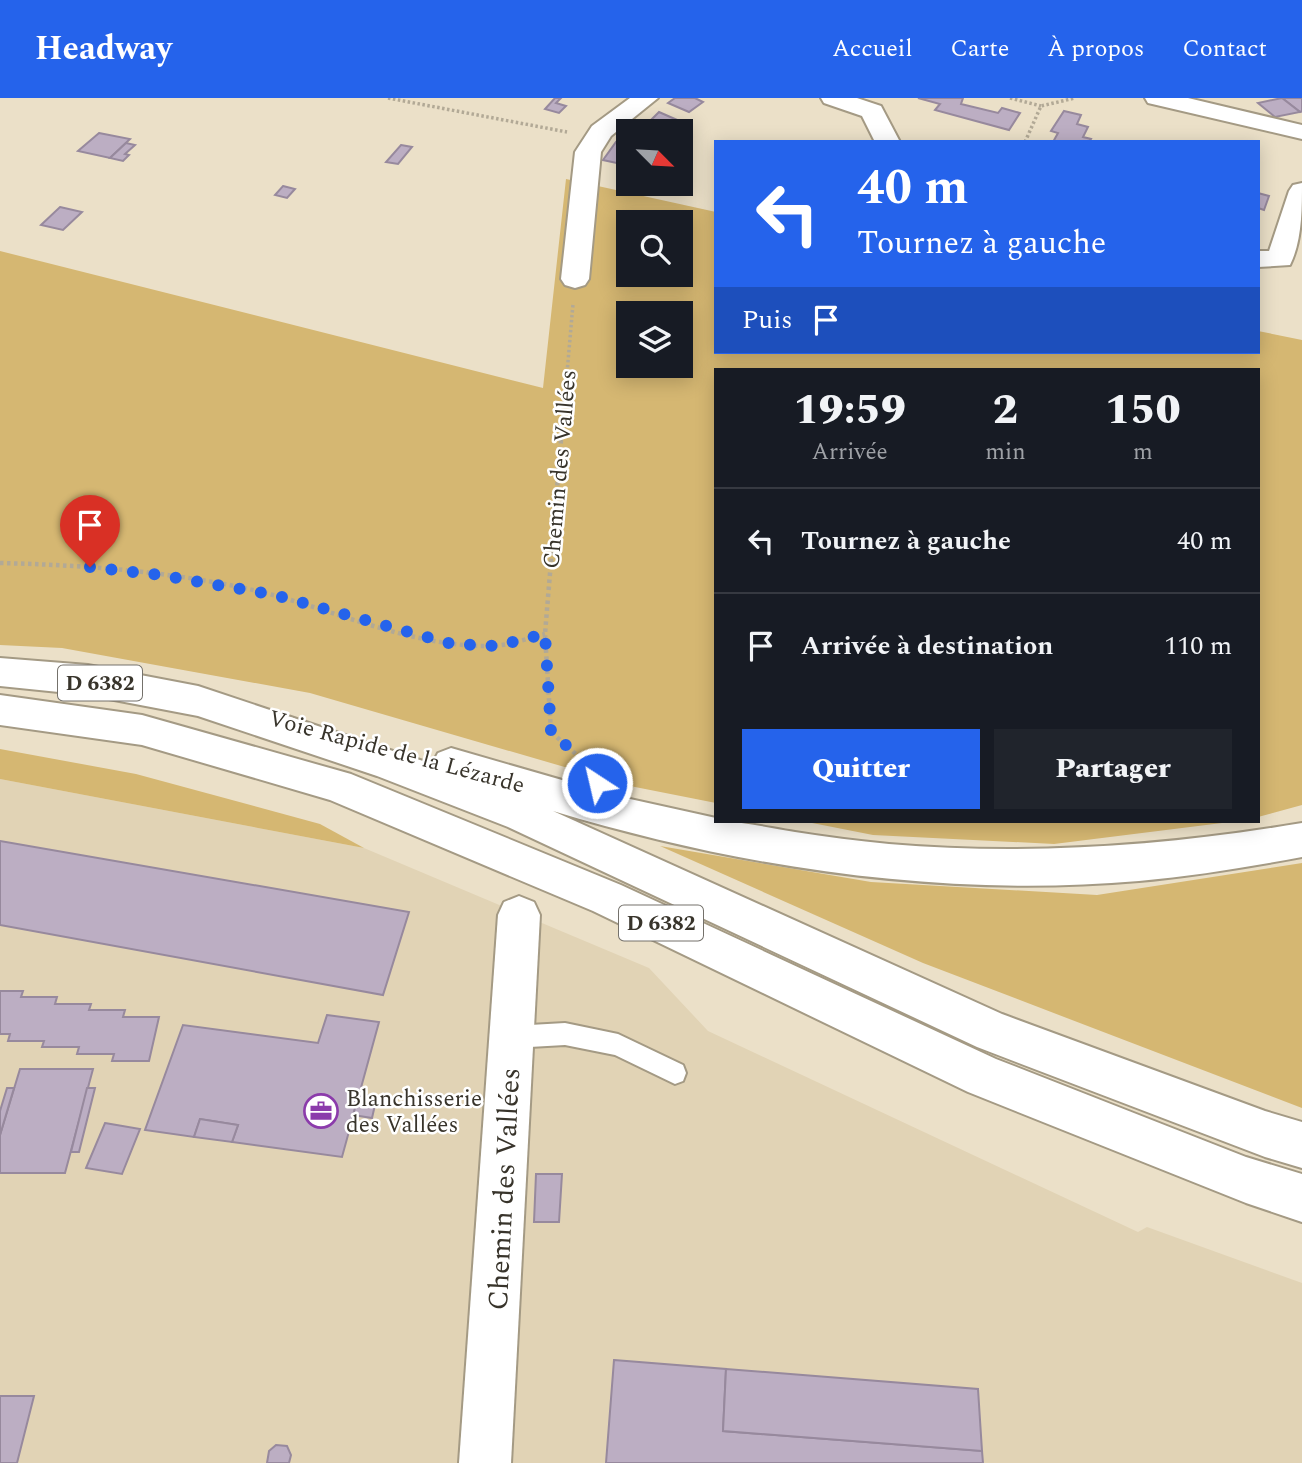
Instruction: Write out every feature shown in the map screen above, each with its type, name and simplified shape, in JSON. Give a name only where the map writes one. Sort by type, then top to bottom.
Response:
[{"type":"main road","points":[[575,279],[585,164],[595,138],[608,124],[646,98]]},
{"type":"main road","points":[[833,98],[872,111],[887,140]]},
{"type":"main road","points":[[1157,98],[1302,132]]},
{"type":"main road","points":[[1260,259],[1280,259],[1302,191]]},
{"type":"main road","name":"D 6382","points":[[0,672],[88,680],[198,701],[387,763],[522,815],[992,1032],[1265,1134],[1302,1145]]},
{"type":"main road","name":"Voie Rapide de la Lézarde","points":[[198,701],[338,732],[644,820],[825,855],[942,866],[1040,868],[1247,852],[1302,840]]},
{"type":"main road","name":"D 6382","points":[[0,710],[142,730],[337,786],[607,898],[984,1076],[1247,1180],[1302,1198]]},
{"type":"main road","name":"Chemin des Vallées","points":[[485,1463],[519,915]]},
{"type":"lane","points":[[512,1037],[565,1034],[618,1045],[675,1073]]},
{"type":"path","points":[[388,98],[595,138]]},
{"type":"path","points":[[1010,98],[1041,106],[1075,98]]},
{"type":"path","points":[[1026,140],[1041,106]]},
{"type":"path","name":"Chemin des Vallées","points":[[575,279],[545,634],[551,732],[595,771],[597,783]]},
{"type":"path","points":[[0,563],[67,564],[160,575],[275,595],[452,644],[496,646],[545,634]]},
{"type":"shaded area","points":[[566,179],[616,190],[616,196],[643,196],[714,212],[714,354],[1260,354],[1260,331],[1302,340],[1302,805],[1260,816],[1260,368],[714,368],[714,803],[630,786],[310,693],[62,648],[0,645],[0,251],[543,388]]},
{"type":"shaded area","points":[[0,749],[136,774],[320,824],[364,848],[0,779]]},
{"type":"shaded area","points":[[0,779],[364,848],[649,968],[708,1031],[1138,1232],[1147,1227],[1302,1283],[1302,1463],[0,1463]]},
{"type":"shaded area","points":[[812,823],[1222,823],[1054,844],[873,835]]},
{"type":"shaded area","points":[[660,846],[871,882],[1097,895],[1302,863],[1302,1108],[923,963]]},
{"type":"building","points":[[555,98],[561,98],[556,103],[566,106],[559,113],[545,109]]},
{"type":"building","points":[[675,98],[695,98],[703,102],[689,112],[668,103]]},
{"type":"building","points":[[918,98],[963,98],[961,104],[998,113],[1002,108],[1020,113],[1009,130],[935,110],[940,104]]},
{"type":"building","points":[[1282,98],[1302,98],[1302,111],[1300,112]]},
{"type":"building","points":[[1282,98],[1300,112],[1275,117],[1258,103]]},
{"type":"building","points":[[1064,111],[1081,115],[1077,124],[1088,127],[1083,137],[1091,139],[1054,140],[1058,133],[1051,131]]},
{"type":"building","points":[[659,112],[675,119],[652,119]]},
{"type":"building","points":[[99,133],[130,139],[110,158],[78,151]]},
{"type":"building","points":[[616,142],[616,163],[603,160]]},
{"type":"building","points":[[126,143],[135,145],[125,154],[129,155],[123,161],[110,158]]},
{"type":"building","points":[[401,145],[412,147],[398,164],[386,162]]},
{"type":"building","points":[[283,186],[295,189],[287,198],[275,195]]},
{"type":"building","points":[[1260,194],[1269,196],[1264,210],[1260,209]]},
{"type":"building","points":[[60,207],[82,212],[63,230],[41,225]]},
{"type":"building","points":[[0,841],[409,912],[383,995],[0,925]]},
{"type":"building","points":[[0,991],[23,991],[21,997],[57,997],[55,1004],[91,1004],[89,1010],[125,1010],[123,1017],[159,1017],[149,1061],[112,1061],[114,1054],[77,1054],[79,1047],[42,1047],[44,1041],[8,1041],[10,1034],[0,1034]]},
{"type":"building","points":[[327,1015],[379,1022],[342,1157],[232,1142],[238,1125],[200,1119],[194,1137],[145,1130],[183,1025],[318,1043]]},
{"type":"building","points":[[20,1069],[93,1069],[65,1173],[0,1173],[0,1135]]},
{"type":"building","points":[[7,1088],[14,1088],[0,1135],[0,1111]]},
{"type":"building","points":[[87,1088],[95,1088],[79,1152],[71,1152]]},
{"type":"building","points":[[359,1094],[377,1096],[372,1118],[353,1115]]},
{"type":"building","points":[[200,1119],[238,1125],[232,1142],[194,1137]]},
{"type":"building","points":[[105,1123],[140,1129],[122,1174],[86,1168]]},
{"type":"building","points":[[536,1174],[562,1174],[559,1222],[534,1222]]},
{"type":"building","points":[[614,1360],[726,1369],[723,1431],[982,1451],[983,1463],[606,1463]]},
{"type":"building","points":[[726,1369],[978,1389],[982,1451],[723,1431]]},
{"type":"building","points":[[0,1396],[34,1396],[17,1463],[0,1463]]},
{"type":"building","points":[[276,1445],[287,1446],[291,1455],[289,1463],[267,1463],[269,1451]]},
{"type":"place","name":"Blanchisserie des Vallées","points":[[321,1111]]},
{"type":"route","points":[[90,567],[160,575],[275,595],[360,621],[452,644],[496,646],[545,634],[551,732],[595,771],[597,783]]}]
